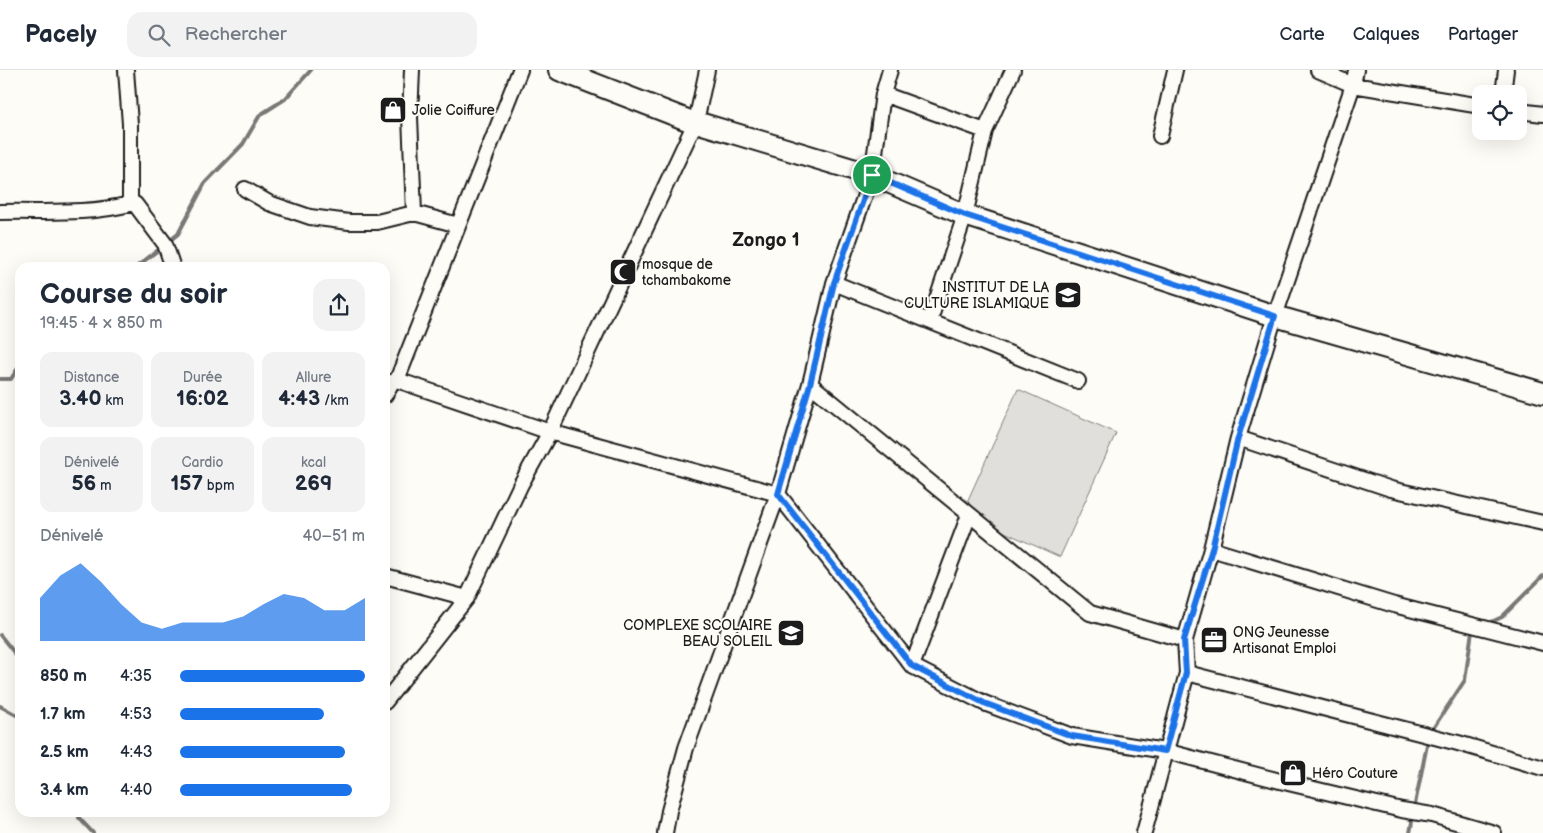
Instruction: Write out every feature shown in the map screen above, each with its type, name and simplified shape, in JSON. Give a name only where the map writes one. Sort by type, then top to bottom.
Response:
[{"type":"street","points":[[126,70],[130,124],[130,204]]},
{"type":"street","points":[[412,70],[410,117],[414,213]]},
{"type":"street","points":[[390,386],[392,382],[397,380],[520,70]]},
{"type":"street","points":[[559,70],[696,123],[872,175],[965,215],[1275,316],[1543,393]]},
{"type":"street","points":[[390,696],[467,598],[521,484],[550,432],[696,123],[707,70]]},
{"type":"street","points":[[930,320],[965,215],[985,131],[1012,70]]},
{"type":"street","points":[[1160,136],[1175,70]]},
{"type":"street","points":[[1318,70],[1353,85],[1472,105]]},
{"type":"street","points":[[1144,833],[1186,673],[1184,640],[1212,549],[1238,438],[1275,316],[1353,85],[1356,70]]},
{"type":"street","points":[[1504,85],[1506,70]]},
{"type":"street","points":[[665,833],[669,810],[686,748],[778,494],[810,384],[834,283],[872,175],[886,71]]},
{"type":"street","points":[[883,94],[985,131]]},
{"type":"street","points":[[1527,112],[1543,114]]},
{"type":"street","points":[[245,188],[269,203],[310,216],[348,222],[377,222],[414,213],[458,225]]},
{"type":"street","points":[[0,212],[76,212],[135,204],[166,244],[171,262]]},
{"type":"street","points":[[834,283],[1078,381]]},
{"type":"street","points":[[397,380],[550,432],[778,494],[912,666],[984,703],[1072,736],[1165,751],[1280,781],[1402,810],[1432,815],[1494,833]]},
{"type":"street","points":[[810,384],[1090,612],[1184,640]]},
{"type":"street","points":[[1238,438],[1391,489],[1543,523]]},
{"type":"street","points":[[912,666],[969,515]]},
{"type":"street","points":[[1212,549],[1394,605],[1543,643]]},
{"type":"street","points":[[390,577],[467,598]]},
{"type":"street","points":[[1186,673],[1458,743],[1543,768]]},
{"type":"shaded area","points":[[1018,389],[1116,433],[1060,557],[962,513]]},
{"type":"waterway","points":[[168,242],[178,234],[205,183],[243,144],[260,115],[285,99],[311,70]]},
{"type":"waterway","points":[[143,262],[162,247]]},
{"type":"waterway","points":[[0,379],[11,379],[15,373]]},
{"type":"waterway","points":[[1487,624],[1502,617],[1543,576]]},
{"type":"waterway","points":[[1430,733],[1465,680],[1472,631],[1474,630]]},
{"type":"waterway","points":[[0,635],[15,654]]},
{"type":"waterway","points":[[0,706],[15,714]]},
{"type":"waterway","points":[[1414,809],[1428,740]]},
{"type":"waterway","points":[[1410,833],[1413,816]]},
{"type":"waterway","points":[[79,817],[93,833]]},
{"type":"place","name":"Jolie Coiffure","points":[[393,110]]},
{"type":"place","name":"mosque de tchambakome","points":[[623,272]]},
{"type":"place","name":"INSTITUT DE LA CULTURE ISLAMIQUE","points":[[1068,295]]},
{"type":"place","name":"COMPLEXE SCOLAIRE BEAU SOLEIL","points":[[791,633]]},
{"type":"place","name":"ONG Jeunesse Artisanat Emploi","points":[[1214,640]]},
{"type":"place","name":"Héro Couture","points":[[1293,773]]},
{"type":"district","name":"Zongo 1","points":[[766,239]]},
{"type":"route","points":[[872,175],[965,215],[1275,316],[1238,438],[1212,549],[1184,640],[1186,673],[1165,751],[1072,736],[984,703],[912,666],[778,494],[810,384],[834,283],[872,175]]}]
